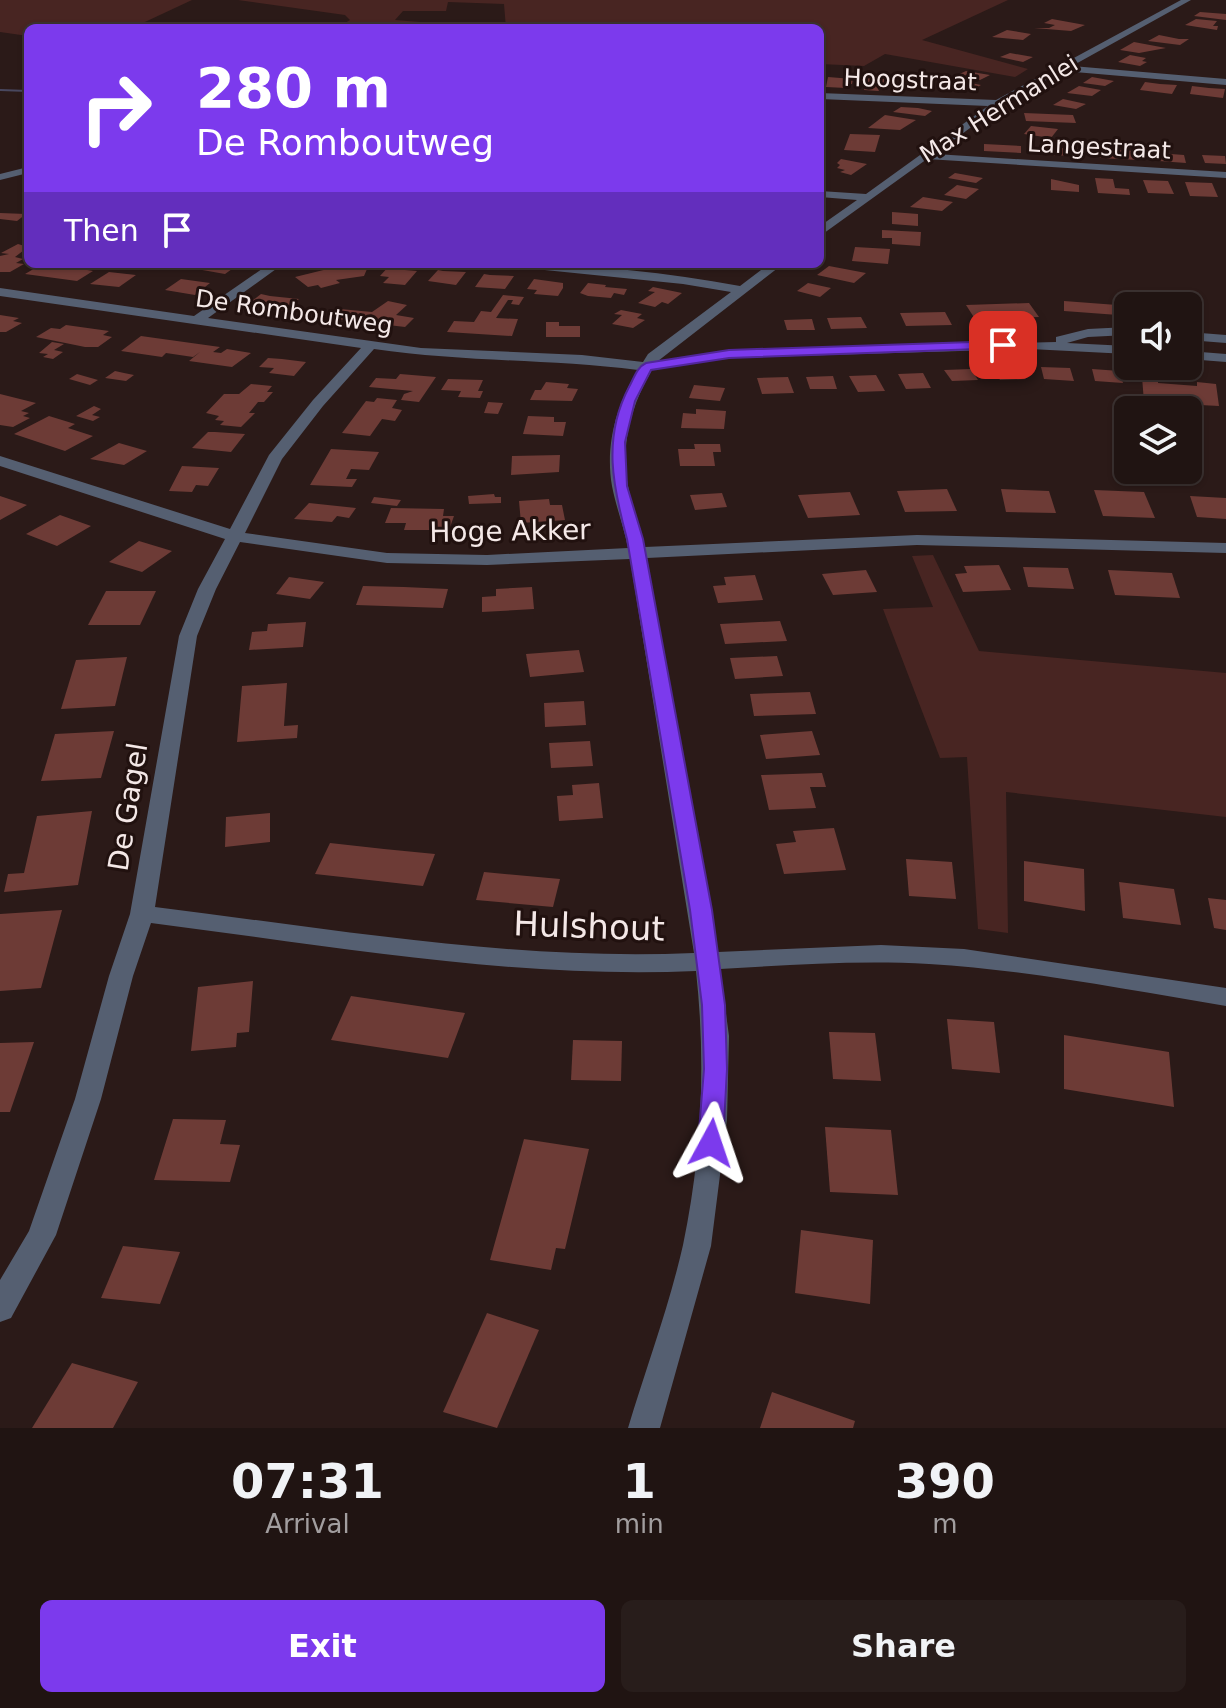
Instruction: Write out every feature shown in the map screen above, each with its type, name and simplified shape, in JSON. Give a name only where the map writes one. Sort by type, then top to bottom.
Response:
[{"type":"street","name":"Max Hermanlei","points":[[824,229],[998,103],[1187,0]]},
{"type":"street","points":[[1059,68],[1226,82]]},
{"type":"street","name":"Hoogstraat","points":[[824,96],[998,103]]},
{"type":"street","name":"Langestraat","points":[[922,156],[1226,175]]},
{"type":"street","points":[[0,177],[24,171]]},
{"type":"street","points":[[824,194],[867,197]]},
{"type":"street","points":[[195,321],[271,268]]},
{"type":"street","points":[[564,268],[683,280],[741,290]]},
{"type":"street","points":[[644,1428],[683,1303],[697,1246],[716,1069],[714,1005],[708,960],[637,553],[620,486],[617,454],[628,401],[646,367],[667,347],[771,268]]},
{"type":"street","name":"De Romboutweg","points":[[0,292],[370,346],[461,356],[582,359],[646,367],[729,354],[1040,345],[1114,349]]},
{"type":"street","name":"De Romboutweg","points":[[1040,345],[1088,333],[1114,332]]},
{"type":"street","points":[[1202,337],[1226,339]]},
{"type":"street","name":"De Gagel","points":[[0,1308],[42,1235],[88,1099],[121,976],[142,914],[188,636],[233,536],[275,458],[318,403],[370,346]]},
{"type":"street","name":"De Romboutweg","points":[[582,359],[667,347],[729,354]]},
{"type":"street","points":[[1202,356],[1226,358]]},
{"type":"street","name":"Hoge Akker","points":[[1,462],[233,536],[337,553],[418,559],[487,560],[917,540],[1226,548]]},
{"type":"street","name":"Hulshout","points":[[142,914],[500,957],[628,965],[810,955],[926,955],[995,962],[1226,997]]},
{"type":"shaded area","points":[[0,0],[192,0],[141,24],[24,24],[24,35],[0,32]]},
{"type":"shaded area","points":[[238,0],[1008,0],[922,40],[1028,69],[1015,77],[885,54],[864,66],[824,64],[824,24],[506,24],[504,4],[448,2],[446,11],[403,11],[395,20],[446,24],[344,24],[350,20],[345,15]]},
{"type":"shaded area","points":[[933,555],[979,651],[1226,673],[1226,817],[1006,792],[1008,933],[978,929],[967,757],[940,758],[883,609],[933,607],[912,556]]},
{"type":"building","points":[[1200,12],[1226,14],[1226,20],[1194,16]]},
{"type":"building","points":[[1052,19],[1085,25],[1071,31],[1034,28],[1055,25],[1044,23]]},
{"type":"building","points":[[1196,19],[1217,21],[1213,26],[1218,26],[1217,30],[1185,25]]},
{"type":"building","points":[[1007,30],[1031,34],[1023,40],[992,37]]},
{"type":"building","points":[[1159,35],[1189,39],[1180,45],[1148,41]]},
{"type":"building","points":[[1134,42],[1166,48],[1139,53],[1120,50]]},
{"type":"building","points":[[1010,53],[1033,57],[1023,62],[1000,57]]},
{"type":"building","points":[[1130,55],[1146,58],[1142,61],[1147,62],[1140,66],[1118,62]]},
{"type":"building","points":[[966,71],[990,75],[980,80],[955,76]]},
{"type":"building","points":[[828,77],[853,79],[846,88],[826,87]]},
{"type":"building","points":[[873,77],[897,81],[897,85],[880,84],[877,87],[879,91],[864,90],[866,79]]},
{"type":"building","points":[[1092,77],[1114,81],[1105,86],[1083,83]]},
{"type":"building","points":[[951,79],[981,85],[970,91],[942,83]]},
{"type":"building","points":[[1145,82],[1177,85],[1172,94],[1140,90]]},
{"type":"building","points":[[1079,86],[1101,90],[1092,96],[1067,93]]},
{"type":"building","points":[[1192,86],[1225,89],[1223,98],[1190,94]]},
{"type":"building","points":[[1063,99],[1086,104],[1076,109],[1053,105]]},
{"type":"building","points":[[901,107],[932,111],[925,116],[893,112]]},
{"type":"building","points":[[1024,113],[1073,115],[1076,123],[1026,121]]},
{"type":"building","points":[[885,115],[916,120],[900,130],[868,128]]},
{"type":"building","points":[[1031,126],[1058,129],[1051,138],[1024,134]]},
{"type":"building","points":[[850,134],[880,135],[875,152],[844,150]]},
{"type":"building","points":[[984,144],[1021,146],[1021,153],[984,151]]},
{"type":"building","points":[[1043,147],[1080,149],[1081,156],[1045,155]]},
{"type":"building","points":[[1098,149],[1136,151],[1139,160],[1100,158]]},
{"type":"building","points":[[1158,153],[1184,155],[1186,163],[1159,161]]},
{"type":"building","points":[[1202,155],[1225,156],[1226,164],[1205,163]]},
{"type":"building","points":[[841,159],[867,164],[851,175],[837,168]]},
{"type":"building","points":[[955,173],[983,178],[976,183],[948,178]]},
{"type":"building","points":[[1095,178],[1113,179],[1115,188],[1129,189],[1130,195],[1098,193]]},
{"type":"building","points":[[1051,179],[1079,185],[1079,192],[1051,190]]},
{"type":"building","points":[[1143,180],[1168,181],[1174,194],[1148,193]]},
{"type":"building","points":[[1185,182],[1212,183],[1218,197],[1190,196]]},
{"type":"building","points":[[957,185],[979,189],[966,199],[944,195]]},
{"type":"building","points":[[923,197],[953,202],[942,211],[910,207]]},
{"type":"building","points":[[892,212],[918,214],[918,226],[892,224]]},
{"type":"building","points":[[0,213],[24,214],[17,221],[0,219]]},
{"type":"building","points":[[882,230],[921,232],[920,246],[892,244],[892,238],[882,238]]},
{"type":"building","points":[[18,244],[24,246],[24,250],[15,257],[23,259],[16,263],[24,264],[10,272],[0,272],[0,256],[9,254],[1,253]]},
{"type":"building","points":[[855,247],[890,249],[888,264],[852,261]]},
{"type":"building","points":[[829,266],[866,273],[854,283],[817,275]]},
{"type":"building","points":[[35,268],[93,271],[77,281],[25,274]]},
{"type":"building","points":[[191,268],[233,268],[225,274]]},
{"type":"building","points":[[332,268],[367,269],[364,276],[336,280],[340,283],[321,288],[318,285],[308,287],[295,277]]},
{"type":"building","points":[[387,268],[417,271],[405,285],[383,283],[389,277],[380,276]]},
{"type":"building","points":[[438,270],[466,272],[456,285],[428,281]]},
{"type":"building","points":[[109,272],[136,275],[119,287],[90,284]]},
{"type":"building","points":[[484,274],[514,276],[505,289],[475,287]]},
{"type":"building","points":[[181,279],[210,283],[195,295],[165,290]]},
{"type":"building","points":[[534,279],[563,283],[563,288],[558,296],[534,294],[537,290],[527,289]]},
{"type":"building","points":[[588,283],[627,289],[624,295],[614,293],[611,298],[588,296],[580,293]]},
{"type":"building","points":[[808,283],[831,288],[820,297],[797,291]]},
{"type":"building","points":[[653,287],[682,293],[668,304],[662,302],[655,307],[638,303],[655,292],[648,291]]},
{"type":"building","points":[[261,294],[299,299],[284,311],[248,304]]},
{"type":"building","points":[[503,295],[524,297],[519,305],[511,304],[513,300],[508,300],[496,318],[518,319],[512,336],[447,332],[454,321],[474,322],[481,311],[491,312]]},
{"type":"building","points":[[388,301],[407,305],[396,315],[414,318],[405,327],[329,318],[340,309],[372,312]]},
{"type":"building","points":[[1064,301],[1114,305],[1114,315],[1064,311]]},
{"type":"building","points":[[1029,303],[1039,317],[975,319],[966,305]]},
{"type":"building","points":[[621,310],[642,314],[637,318],[645,320],[633,328],[612,324],[622,315],[614,314]]},
{"type":"building","points":[[945,312],[952,325],[906,326],[900,313]]},
{"type":"building","points":[[0,315],[19,318],[13,321],[22,323],[0,332]]},
{"type":"building","points":[[861,317],[867,328],[831,329],[827,318]]},
{"type":"building","points":[[812,319],[815,330],[787,330],[784,320]]},
{"type":"building","points":[[546,322],[559,322],[559,326],[580,326],[580,337],[546,337]]},
{"type":"building","points":[[66,325],[109,331],[103,335],[112,337],[98,347],[85,347],[36,337],[51,328],[60,329]]},
{"type":"building","points":[[141,336],[220,347],[213,352],[221,353],[227,349],[251,353],[232,367],[189,361],[200,352],[193,357],[166,353],[162,357],[121,351]]},
{"type":"building","points":[[52,342],[64,344],[54,350],[63,352],[53,359],[43,357],[48,354],[39,353]]},
{"type":"building","points":[[268,358],[306,362],[294,376],[269,373],[274,368],[259,367]]},
{"type":"building","points":[[1018,367],[1026,379],[1000,380],[992,368]]},
{"type":"building","points":[[1041,367],[1070,368],[1074,381],[1044,379]]},
{"type":"building","points":[[971,369],[978,380],[952,381],[944,370]]},
{"type":"building","points":[[1092,369],[1114,371],[1114,380],[1122,380],[1123,383],[1095,381]]},
{"type":"building","points":[[115,371],[134,375],[126,381],[105,378]]},
{"type":"building","points":[[923,373],[931,388],[906,389],[898,374]]},
{"type":"building","points":[[77,374],[98,380],[90,385],[69,379]]},
{"type":"building","points":[[400,374],[436,377],[419,402],[401,400],[404,394],[413,391],[369,387],[376,378],[396,379]]},
{"type":"building","points":[[876,375],[885,391],[858,392],[849,376]]},
{"type":"building","points":[[833,376],[837,389],[810,389],[806,377]]},
{"type":"building","points":[[788,377],[794,393],[762,394],[757,378]]},
{"type":"building","points":[[448,379],[483,380],[478,391],[483,391],[480,398],[458,397],[461,391],[441,390]]},
{"type":"building","points":[[1142,380],[1197,386],[1197,382],[1216,384],[1219,406],[1202,405],[1202,396],[1144,396]]},
{"type":"building","points":[[546,382],[569,384],[567,388],[578,389],[572,401],[530,400],[535,390],[541,390]]},
{"type":"building","points":[[251,384],[272,386],[267,392],[273,392],[264,402],[258,402],[249,413],[255,413],[241,427],[220,425],[224,421],[215,420],[219,416],[206,413],[224,394],[239,394]]},
{"type":"building","points":[[694,385],[725,388],[720,401],[689,398]]},
{"type":"building","points":[[0,394],[36,403],[21,411],[29,413],[23,416],[30,418],[13,427],[0,425]]},
{"type":"building","points":[[377,398],[397,400],[392,408],[402,410],[395,421],[382,419],[370,436],[342,433],[366,401],[374,402]]},
{"type":"building","points":[[488,402],[503,403],[498,414],[484,413]]},
{"type":"building","points":[[94,406],[101,409],[92,415],[100,417],[93,421],[76,416]]},
{"type":"building","points":[[696,409],[726,411],[724,429],[681,428],[683,413],[696,414]]},
{"type":"building","points":[[49,416],[75,424],[68,428],[93,436],[65,451],[14,434]]},
{"type":"building","points":[[528,416],[554,417],[554,422],[566,422],[563,436],[523,434]]},
{"type":"building","points":[[208,432],[245,434],[231,452],[192,448]]},
{"type":"building","points":[[119,443],[147,451],[124,465],[90,459]]},
{"type":"building","points":[[694,444],[720,444],[721,452],[713,452],[715,466],[680,466],[678,449],[695,449]]},
{"type":"building","points":[[331,449],[379,452],[369,470],[351,469],[346,479],[357,479],[352,487],[310,485]]},
{"type":"building","points":[[560,455],[559,472],[511,475],[512,456]]},
{"type":"building","points":[[182,466],[219,468],[208,486],[196,485],[192,492],[169,491]]},
{"type":"building","points":[[947,489],[957,511],[905,512],[897,491]]},
{"type":"building","points":[[1001,489],[1049,491],[1056,513],[1006,512]]},
{"type":"building","points":[[1094,490],[1144,492],[1155,518],[1103,516]]},
{"type":"building","points":[[850,492],[860,515],[808,518],[798,495]]},
{"type":"building","points":[[722,493],[727,507],[695,510],[690,495]]},
{"type":"building","points":[[494,494],[501,497],[501,503],[469,504],[468,496]]},
{"type":"building","points":[[0,496],[27,505],[0,520]]},
{"type":"building","points":[[1190,496],[1226,498],[1226,519],[1197,517]]},
{"type":"building","points":[[374,497],[401,500],[397,506],[371,503]]},
{"type":"building","points":[[549,499],[550,505],[562,505],[565,520],[521,523],[519,501]]},
{"type":"building","points":[[309,503],[356,508],[349,518],[337,516],[332,522],[294,519]]},
{"type":"building","points":[[391,508],[444,509],[443,516],[454,516],[449,530],[404,530],[406,523],[385,523]]},
{"type":"building","points":[[60,515],[91,526],[57,546],[26,534]]},
{"type":"building","points":[[139,541],[172,551],[142,572],[109,562]]},
{"type":"building","points":[[999,565],[1011,590],[963,592],[955,574],[967,573],[964,566]]},
{"type":"building","points":[[1023,567],[1068,568],[1074,589],[1028,587]]},
{"type":"building","points":[[866,570],[877,592],[833,595],[822,574]]},
{"type":"building","points":[[1108,570],[1172,573],[1180,598],[1115,595]]},
{"type":"building","points":[[755,575],[763,600],[718,603],[713,586],[726,585],[724,577]]},
{"type":"building","points":[[289,577],[324,582],[310,599],[276,594]]},
{"type":"building","points":[[363,586],[448,589],[443,608],[356,605]]},
{"type":"building","points":[[532,587],[534,609],[482,612],[482,597],[496,596],[496,589]]},
{"type":"building","points":[[106,591],[156,591],[140,625],[88,625]]},
{"type":"building","points":[[780,621],[787,641],[725,644],[720,624]]},
{"type":"building","points":[[306,622],[303,647],[249,650],[252,632],[267,631],[268,624]]},
{"type":"building","points":[[579,650],[584,672],[530,677],[526,654]]},
{"type":"building","points":[[777,656],[783,676],[735,679],[730,658]]},
{"type":"building","points":[[127,657],[115,706],[61,709],[76,660]]},
{"type":"building","points":[[287,683],[284,726],[298,725],[297,738],[237,742],[242,686]]},
{"type":"building","points":[[810,692],[816,714],[754,716],[750,694]]},
{"type":"building","points":[[584,701],[586,725],[545,727],[544,703]]},
{"type":"building","points":[[114,731],[101,778],[41,781],[55,734]]},
{"type":"building","points":[[812,731],[820,755],[766,759],[760,735]]},
{"type":"building","points":[[590,741],[593,766],[551,768],[549,743]]},
{"type":"building","points":[[822,773],[826,787],[810,787],[816,808],[769,810],[761,775]]},
{"type":"building","points":[[599,783],[603,818],[559,821],[557,796],[573,795],[572,785]]},
{"type":"building","points":[[92,811],[78,885],[4,892],[8,874],[24,873],[37,816]]},
{"type":"building","points":[[270,813],[270,842],[225,847],[226,817]]},
{"type":"building","points":[[834,828],[846,870],[784,874],[776,844],[796,842],[793,831]]},
{"type":"building","points":[[330,843],[435,854],[423,886],[315,874]]},
{"type":"building","points":[[906,859],[952,862],[956,899],[909,896]]},
{"type":"building","points":[[1024,861],[1084,869],[1085,911],[1024,901]]},
{"type":"building","points":[[484,872],[560,879],[553,907],[476,900]]},
{"type":"building","points":[[1119,882],[1174,889],[1181,925],[1123,918]]},
{"type":"building","points":[[1208,898],[1226,900],[1226,930],[1214,928]]},
{"type":"building","points":[[62,910],[41,988],[0,991],[0,914]]},
{"type":"building","points":[[253,981],[249,1032],[237,1033],[236,1047],[191,1051],[198,987]]},
{"type":"building","points":[[351,996],[465,1013],[448,1058],[331,1040]]},
{"type":"building","points":[[947,1019],[994,1022],[1000,1073],[952,1069]]},
{"type":"building","points":[[829,1032],[875,1033],[881,1081],[833,1079]]},
{"type":"building","points":[[1064,1035],[1169,1052],[1174,1107],[1064,1089]]},
{"type":"building","points":[[573,1040],[622,1041],[621,1081],[571,1080]]},
{"type":"building","points":[[34,1042],[10,1112],[0,1112],[0,1043]]},
{"type":"building","points":[[173,1119],[226,1120],[220,1144],[240,1145],[230,1182],[154,1180]]},
{"type":"building","points":[[825,1127],[891,1130],[898,1195],[830,1192]]},
{"type":"building","points":[[524,1139],[589,1149],[565,1249],[556,1248],[551,1270],[490,1260]]},
{"type":"building","points":[[801,1230],[873,1240],[870,1304],[795,1293]]},
{"type":"building","points":[[123,1246],[180,1252],[160,1304],[101,1298]]},
{"type":"building","points":[[487,1313],[539,1330],[497,1428],[443,1412]]},
{"type":"building","points":[[72,1363],[138,1382],[113,1428],[32,1428]]},
{"type":"building","points":[[772,1392],[855,1421],[853,1428],[760,1428]]},
{"type":"waterway","points":[[0,90],[24,91]]},
{"type":"route","points":[[711,1143],[716,1069],[714,1005],[701,910],[650,618],[635,539],[620,486],[618,442],[628,401],[646,367],[729,354],[1003,345]]}]
